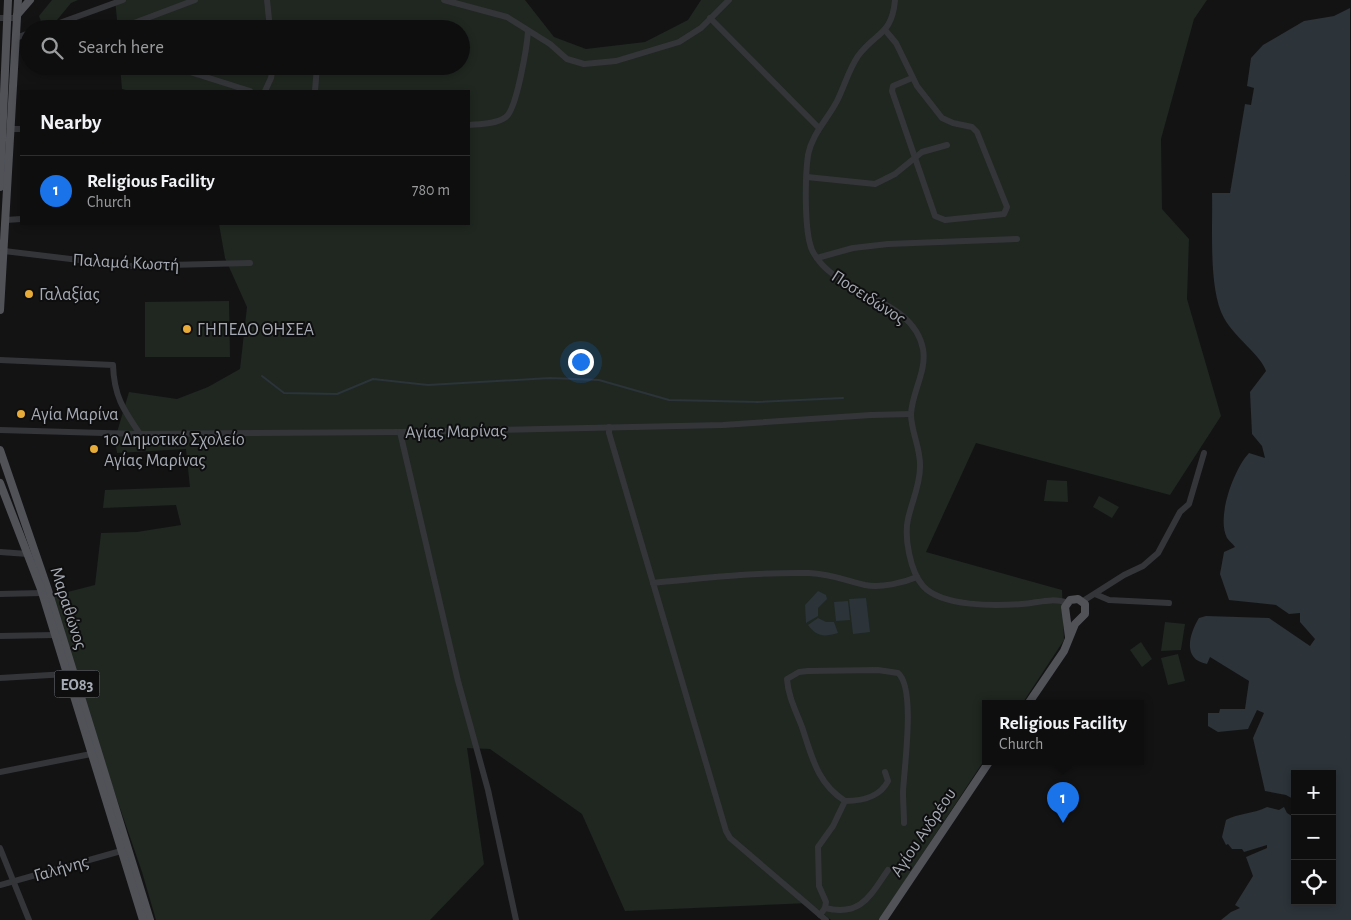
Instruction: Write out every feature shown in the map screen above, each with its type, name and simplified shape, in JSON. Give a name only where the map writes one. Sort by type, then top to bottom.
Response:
[{"type":"main road","points":[[0,187],[3,18],[8,0]]},
{"type":"main road","points":[[17,16],[30,0]]},
{"type":"main road","points":[[0,310],[18,1]]},
{"type":"main road","name":"Μαραθώνος","points":[[0,450],[48,587],[150,920]]},
{"type":"main road","name":"Μαραθώνος","points":[[0,483],[42,593],[142,920]]},
{"type":"main road","points":[[1031,700],[1064,651],[1079,618],[1086,610],[1083,602],[1076,598],[1067,603],[1069,637]]},
{"type":"main road","points":[[1067,614],[1072,618],[1079,618]]},
{"type":"main road","name":"Αγίου Ανδρέου","points":[[883,920],[987,765]]},
{"type":"street","points":[[8,0],[30,0]]},
{"type":"street","points":[[68,20],[123,0]]},
{"type":"street","points":[[142,20],[195,0]]},
{"type":"street","points":[[267,0],[269,20]]},
{"type":"street","points":[[444,0],[507,17],[550,44],[568,59],[584,64],[602,63],[641,55],[679,42],[691,36],[729,0]]},
{"type":"street","name":"Ποσειδώνος","points":[[895,0],[891,23],[857,58],[835,104],[819,128],[808,155],[806,177],[808,233],[812,249],[817,258],[834,276],[883,303],[902,316],[915,330],[922,344],[924,358],[911,414],[920,464],[917,492],[907,527],[912,559],[918,578]]},
{"type":"street","points":[[3,18],[17,16]]},
{"type":"street","points":[[710,18],[819,128]]},
{"type":"street","points":[[885,30],[896,43],[912,78],[942,118],[953,123],[972,127],[977,132],[1007,207],[1006,212],[945,220],[940,219],[932,211],[892,90],[897,82],[912,78]]},
{"type":"street","points":[[470,125],[492,123],[511,112],[520,77],[528,31]]},
{"type":"street","points":[[16,38],[20,36]]},
{"type":"street","points":[[199,75],[247,90]]},
{"type":"street","points":[[265,90],[272,75]]},
{"type":"street","points":[[315,90],[316,75]]},
{"type":"street","points":[[10,129],[20,129]]},
{"type":"street","points":[[806,177],[875,184],[895,174],[922,152],[947,145]]},
{"type":"street","points":[[6,220],[20,219]]},
{"type":"street","points":[[817,258],[853,248],[888,244],[1017,240]]},
{"type":"street","name":"Παλαμά Κωστή","points":[[4,251],[129,266],[250,263]]},
{"type":"street","points":[[0,360],[113,365],[115,391],[120,403],[140,434]]},
{"type":"street","name":"Αγίας Μαρίνας","points":[[0,430],[140,434],[400,432],[722,425],[871,414],[911,414]]},
{"type":"street","points":[[609,427],[609,433],[726,831],[730,838],[826,920]]},
{"type":"street","points":[[400,432],[458,681],[488,790],[516,920]]},
{"type":"street","points":[[1083,602],[1124,575],[1143,566],[1158,553],[1180,512],[1189,504],[1204,453]]},
{"type":"street","points":[[0,552],[28,554]]},
{"type":"street","points":[[653,583],[745,574],[794,573],[839,576],[870,586],[906,582],[918,578],[930,592],[953,600],[1003,604],[1058,600],[1067,603]]},
{"type":"street","points":[[0,594],[42,593]]},
{"type":"street","points":[[1095,594],[1109,600],[1169,603]]},
{"type":"street","points":[[0,636],[55,635]]},
{"type":"street","points":[[885,772],[888,781],[878,795],[845,801],[834,794],[817,772],[790,699],[787,679],[799,672],[808,671],[878,670],[898,673],[903,682],[907,713],[908,742],[903,792],[904,823]]},
{"type":"street","points":[[0,678],[67,674]]},
{"type":"street","points":[[0,772],[91,754]]},
{"type":"street","points":[[820,915],[825,908],[824,896],[819,886],[818,847],[833,826],[845,801]]},
{"type":"street","points":[[0,848],[29,920]]},
{"type":"street","name":"Γαλήνης","points":[[0,885],[121,851]]},
{"type":"street","points":[[825,908],[844,910],[859,906],[867,900],[888,870]]},
{"type":"shaded area","points":[[52,0],[78,0],[71,3],[57,20],[40,20],[39,16]]},
{"type":"shaded area","points":[[115,0],[525,0],[554,37],[586,49],[645,42],[688,20],[701,0],[1207,0],[1194,19],[1161,139],[1162,209],[1189,239],[1187,299],[1221,416],[1170,495],[976,443],[926,552],[1062,590],[1064,640],[1025,700],[982,700],[982,764],[879,920],[831,920],[810,903],[625,911],[582,814],[490,749],[467,748],[484,864],[430,920],[156,920],[52,596],[95,585],[101,533],[137,532],[181,525],[176,505],[103,508],[105,490],[190,487],[186,449],[117,453],[115,439],[129,392],[177,399],[208,387],[240,369],[247,307],[225,258],[219,225],[470,225],[470,90],[126,90],[122,89],[121,75],[470,75],[470,20],[117,20]]},
{"type":"shaded area","points":[[1350,8],[1351,920],[1221,920],[1240,908],[1235,905],[1253,876],[1246,857],[1267,848],[1267,845],[1244,852],[1242,849],[1232,849],[1228,844],[1226,845],[1222,837],[1226,820],[1267,807],[1279,810],[1284,807],[1291,816],[1291,905],[1336,905],[1336,770],[1291,770],[1291,798],[1265,791],[1253,738],[1264,713],[1257,710],[1248,729],[1218,732],[1208,726],[1208,713],[1219,713],[1220,709],[1245,709],[1249,681],[1210,657],[1207,664],[1199,662],[1191,652],[1190,646],[1195,624],[1199,618],[1206,616],[1269,618],[1310,646],[1315,639],[1300,622],[1300,613],[1289,614],[1276,605],[1229,600],[1220,574],[1224,552],[1235,547],[1227,538],[1224,529],[1225,506],[1233,481],[1243,460],[1249,453],[1265,458],[1262,446],[1252,434],[1250,392],[1266,371],[1259,359],[1228,325],[1219,306],[1213,275],[1212,193],[1230,193],[1245,104],[1251,105],[1254,88],[1247,86],[1251,58],[1263,45],[1304,21],[1334,16]]},
{"type":"shaded area","name":"ΓΗΠΕΔΟ ΘΗΣΕΑ","points":[[229,301],[230,357],[145,357],[145,302]]},
{"type":"shaded area","points":[[1047,480],[1067,481],[1068,502],[1044,501]]},
{"type":"shaded area","points":[[1099,496],[1119,507],[1112,518],[1093,507]]},
{"type":"shaded area","points":[[818,591],[826,595],[827,599],[818,608],[818,616],[806,623],[805,605]]},
{"type":"shaded area","points":[[866,598],[870,632],[853,634],[849,599]]},
{"type":"shaded area","points":[[848,601],[850,620],[836,621],[834,602]]},
{"type":"shaded area","points":[[818,618],[826,622],[834,622],[838,633],[821,635],[815,632],[808,625]]},
{"type":"shaded area","points":[[1165,622],[1185,624],[1181,650],[1161,651]]},
{"type":"shaded area","points":[[1141,642],[1152,659],[1142,667],[1130,650]]},
{"type":"shaded area","points":[[1178,654],[1185,681],[1168,685],[1161,658]]},
{"type":"waterway","points":[[262,376],[284,393],[337,394],[373,379],[428,385],[550,378],[599,380],[669,400],[758,402],[843,398]]},
{"type":"place","name":"Γαλαξίας","points":[[29,294]]},
{"type":"place","name":"ΓΗΠΕΔΟ ΘΗΣΕΑ","points":[[187,329]]},
{"type":"place","name":"Αγία Μαρίνα","points":[[21,414]]},
{"type":"place","name":"1ο Δημοτικό Σχολείο Αγίας Μαρίνας","points":[[94,449]]},
{"type":"place","name":"Religious Facility","points":[[1063,823]]}]
